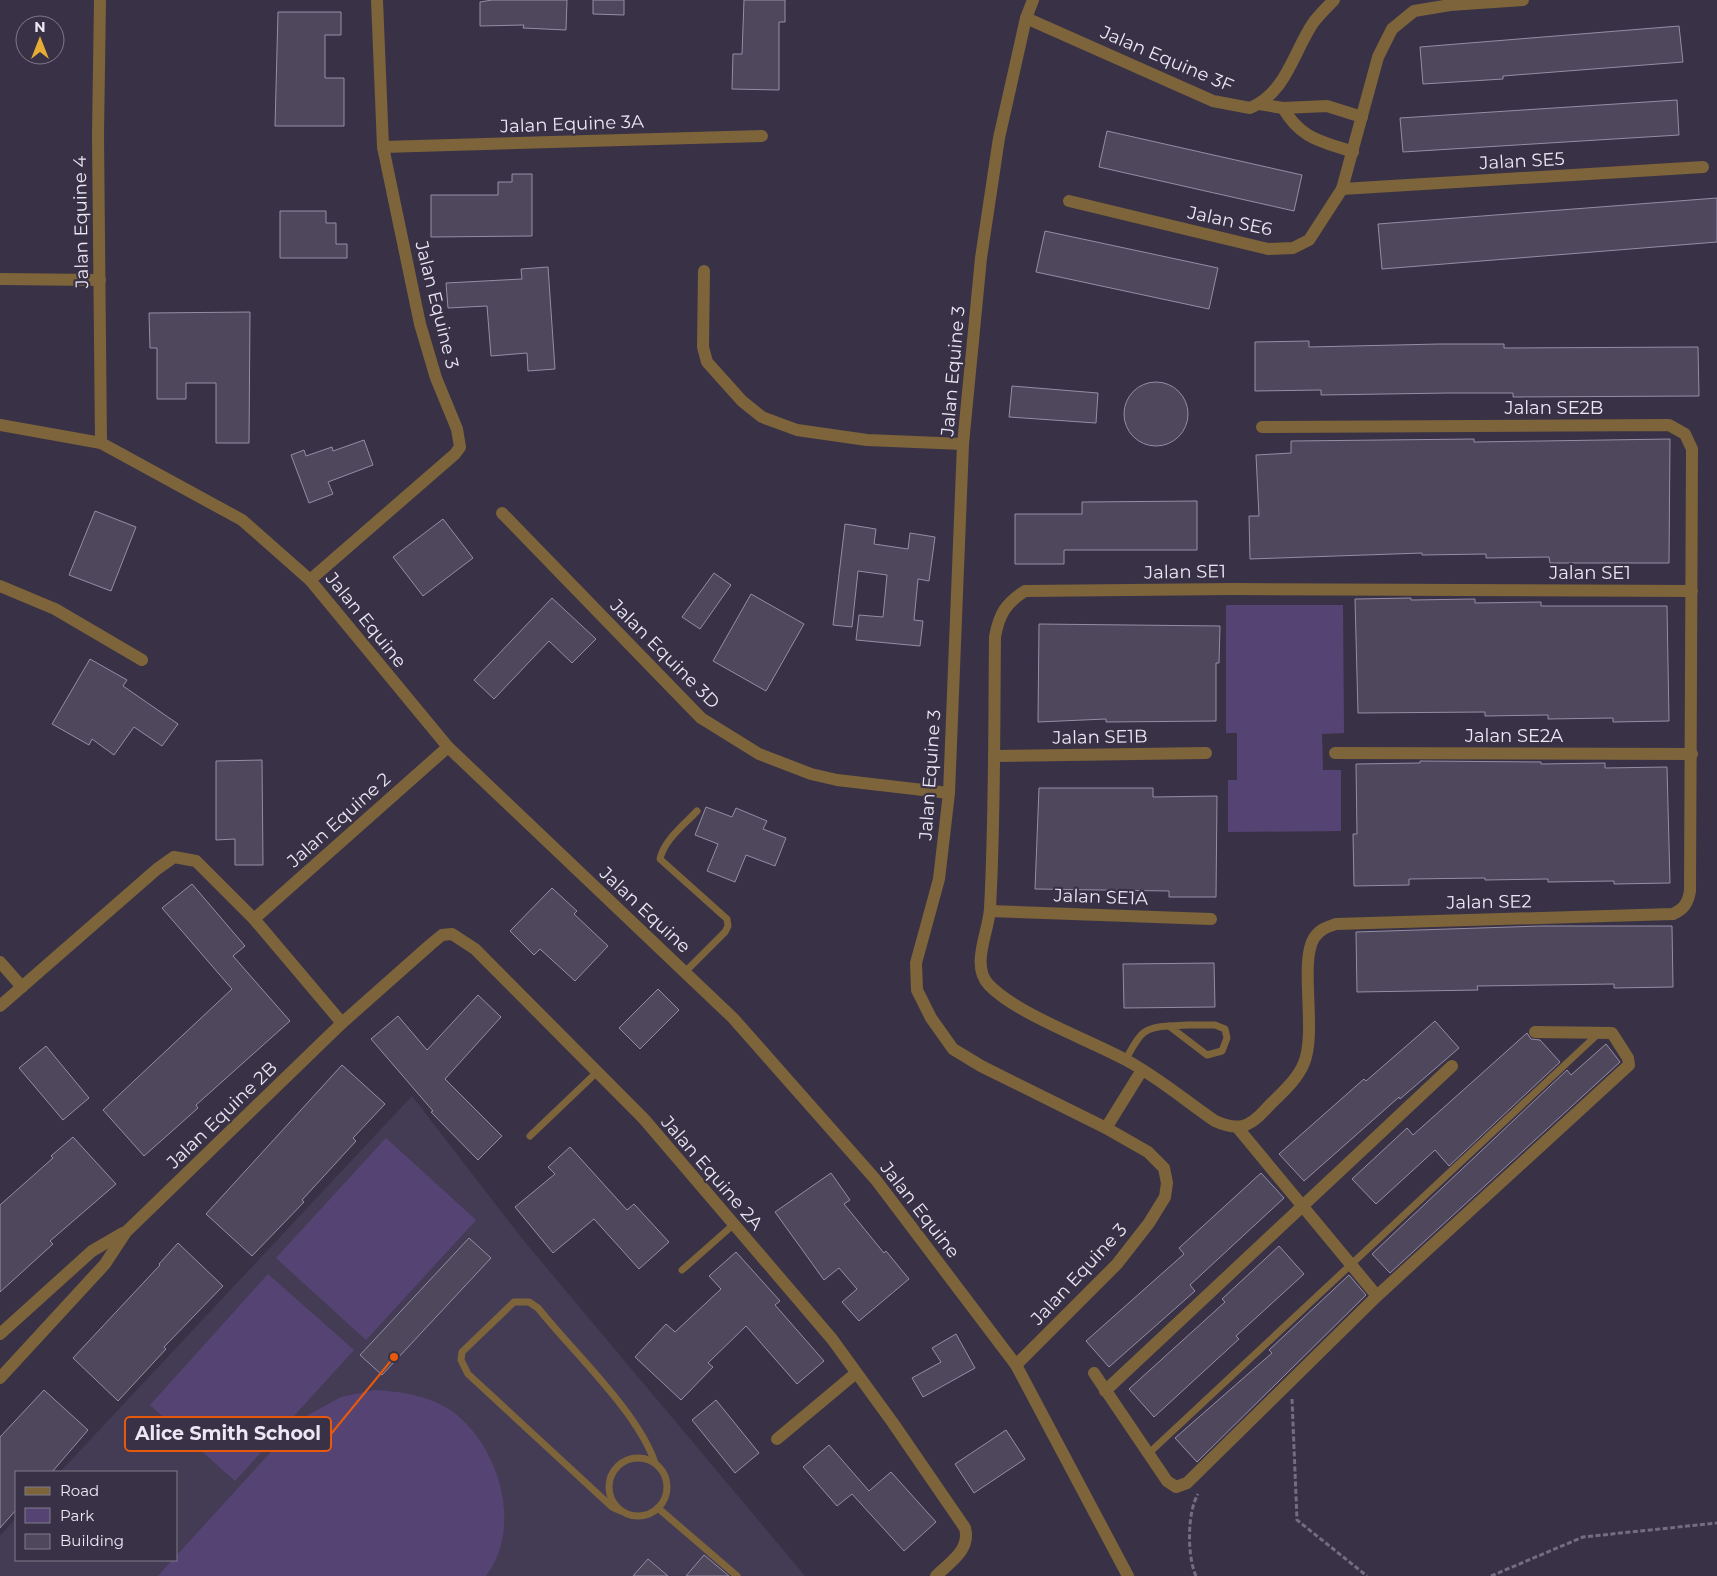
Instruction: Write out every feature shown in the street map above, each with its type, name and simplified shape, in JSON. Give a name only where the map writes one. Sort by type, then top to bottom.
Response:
[{"type":"street","name":"Jalan Equine 4","points":[[100,0],[98,135],[101,443]]},
{"type":"street","name":"Jalan Equine 3","points":[[310,580],[455,454],[460,447],[457,429],[436,378],[420,324],[383,147],[377,0]]},
{"type":"street","name":"Jalan Equine 3","points":[[1016,1365],[1117,1264],[1149,1223],[1165,1198],[1167,1183],[1164,1168],[1156,1159],[1106,1128],[981,1066],[953,1049],[930,1018],[917,990],[916,963],[938,879],[949,793],[963,444],[981,258],[999,138],[1026,18],[1033,0]]},
{"type":"street","points":[[1259,104],[1272,95],[1281,83],[1314,22],[1334,0]]},
{"type":"street","name":"Jalan SE6","points":[[1069,201],[1268,249],[1293,248],[1308,240],[1342,189],[1378,57],[1392,29],[1414,11],[1450,5],[1523,0]]},
{"type":"street","name":"Jalan Equine 3F","points":[[1026,18],[1213,101],[1250,108],[1259,104],[1283,108],[1327,106],[1362,117]]},
{"type":"street","points":[[1283,108],[1292,124],[1301,131],[1353,152]]},
{"type":"street","name":"Jalan Equine 3A","points":[[383,147],[762,136]]},
{"type":"street","name":"Jalan SE5","points":[[1342,189],[1703,167]]},
{"type":"street","points":[[704,272],[703,347],[707,362],[742,401],[762,417],[796,430],[866,440],[963,444]]},
{"type":"street","points":[[0,278],[100,280]]},
{"type":"street","name":"Jalan Equine","points":[[0,425],[101,443],[242,520],[310,580],[448,747],[733,1018],[876,1180],[1016,1365],[1128,1576]]},
{"type":"street","name":"Jalan SE2B","points":[[1262,427],[1669,425],[1685,434],[1692,449],[1692,590]]},
{"type":"street","name":"Jalan Equine 3D","points":[[502,513],[701,718],[750,749],[811,774],[837,780],[949,793]]},
{"type":"street","points":[[0,586],[55,608],[142,660]]},
{"type":"street","name":"Jalan SE1","points":[[1142,1070],[1126,1060],[1030,1012],[988,984],[982,975],[980,960],[990,910],[995,637],[998,618],[1009,601],[1025,591],[1232,589],[1692,590]]},
{"type":"street","name":"Jalan SE2","points":[[1237,1127],[1248,1125],[1257,1119],[1298,1074],[1304,1064],[1308,1043],[1309,954],[1313,938],[1323,928],[1336,924],[1661,915],[1682,910],[1690,891],[1692,590]]},
{"type":"street","name":"Jalan Equine 2","points":[[254,919],[448,747]]},
{"type":"street","name":"Jalan SE1B","points":[[994,756],[1206,753]]},
{"type":"street","name":"Jalan SE2A","points":[[1335,753],[1692,754]]},
{"type":"street","points":[[0,1006],[157,869],[174,858],[196,861],[254,919],[342,1023]]},
{"type":"street","name":"Jalan SE1A","points":[[990,910],[1211,919]]},
{"type":"street","name":"Jalan Equine 2A","points":[[342,1023],[442,935],[452,934],[475,949],[644,1119],[832,1339],[965,1528],[968,1538],[966,1547],[936,1576]]},
{"type":"street","points":[[0,962],[22,987]]},
{"type":"street","name":"Jalan Equine 2B","points":[[0,1378],[105,1264],[126,1232],[342,1023]]},
{"type":"street","points":[[1094,1373],[1171,1485],[1176,1487],[1187,1483],[1377,1296],[1627,1068],[1628,1058],[1612,1034],[1599,1032],[1535,1032]]},
{"type":"street","points":[[1106,1391],[1452,1066]]},
{"type":"street","points":[[1106,1128],[1142,1070],[1214,1121],[1225,1126],[1237,1127],[1377,1296]]},
{"type":"street","name":"Jalan Equine 2B","points":[[0,1334],[92,1251],[126,1232]]},
{"type":"street","points":[[777,1439],[856,1373]]},
{"type":"lane","points":[[685,972],[725,932],[728,926],[727,919],[660,859],[662,851],[670,840],[697,811]]},
{"type":"lane","points":[[1126,1060],[1142,1032],[1154,1026],[1215,1025],[1225,1029],[1227,1038],[1222,1051],[1207,1055],[1170,1026]]},
{"type":"lane","points":[[1148,1454],[1599,1032]]},
{"type":"lane","points":[[530,1136],[597,1072]]},
{"type":"lane","points":[[682,1270],[733,1225]]},
{"type":"lane","points":[[621,1511],[613,1502],[610,1492],[610,1480],[614,1470],[623,1462],[634,1458],[645,1459],[655,1464],[663,1472],[667,1482],[667,1494],[658,1508],[643,1516],[632,1515],[621,1511],[612,1507],[468,1374],[461,1360],[462,1352],[514,1302],[529,1302],[538,1308],[623,1408],[649,1444],[655,1464]]},
{"type":"lane","points":[[658,1508],[737,1576]]},
{"type":"path","points":[[1285,1405],[1292,1399],[1297,1520],[1367,1576]]},
{"type":"path","points":[[1196,1576],[1189,1530],[1194,1502],[1202,1489]]},
{"type":"path","points":[[1491,1576],[1583,1537],[1717,1523]]},
{"type":"shaded area","points":[[412,1096],[524,1241],[805,1576],[0,1576],[0,1536],[15,1519],[15,1561],[178,1561],[178,1471],[61,1471]]},
{"type":"green space","points":[[1226,605],[1343,605],[1344,733],[1322,734],[1323,770],[1341,770],[1341,831],[1228,832],[1228,780],[1237,780],[1237,733],[1226,733]]},
{"type":"green space","points":[[386,1138],[476,1220],[366,1340],[276,1258]]},
{"type":"green space","points":[[268,1274],[354,1350],[235,1481],[150,1405]]},
{"type":"green space","points":[[375,1390],[418,1396],[438,1403],[448,1409],[457,1415],[472,1431],[485,1449],[502,1491],[503,1536],[497,1557],[486,1576],[158,1576],[171,1561],[178,1561],[178,1554],[301,1419],[341,1397]]},
{"type":"building","points":[[492,0],[567,0],[566,30],[523,28],[524,25],[480,26],[480,2]]},
{"type":"building","points":[[593,0],[624,0],[624,15],[593,14]]},
{"type":"building","points":[[744,0],[785,0],[785,22],[779,22],[779,90],[732,89],[733,54],[742,54]]},
{"type":"building","points":[[278,12],[341,12],[341,35],[325,35],[325,78],[344,78],[344,126],[275,126]]},
{"type":"building","points":[[1679,26],[1683,62],[1503,76],[1503,79],[1423,84],[1420,47]]},
{"type":"building","points":[[1677,100],[1679,135],[1403,152],[1400,118]]},
{"type":"building","points":[[1107,131],[1302,175],[1294,211],[1099,167]]},
{"type":"building","points":[[512,174],[532,174],[532,236],[431,237],[431,195],[498,195],[498,182],[512,182]]},
{"type":"building","points":[[1717,198],[1717,242],[1382,269],[1378,224]]},
{"type":"building","points":[[280,211],[326,211],[326,223],[336,223],[336,244],[347,244],[347,258],[280,258]]},
{"type":"building","points":[[1045,231],[1218,268],[1209,309],[1036,272]]},
{"type":"building","points":[[548,267],[555,369],[528,371],[527,353],[491,356],[487,306],[448,308],[446,283],[522,279],[521,269]]},
{"type":"building","points":[[250,312],[249,443],[216,443],[216,383],[186,383],[186,399],[157,399],[157,348],[150,348],[149,313]]},
{"type":"building","points":[[1309,341],[1309,347],[1504,344],[1504,348],[1698,347],[1699,396],[1513,397],[1513,393],[1321,395],[1321,390],[1255,391],[1255,342]]},
{"type":"building","points":[[1156,382],[1168,384],[1179,391],[1186,402],[1188,414],[1186,426],[1179,437],[1168,444],[1156,446],[1144,444],[1133,437],[1126,426],[1124,414],[1126,402],[1133,391],[1144,384]]},
{"type":"building","points":[[1012,386],[1098,393],[1096,423],[1009,417]]},
{"type":"building","points":[[1474,439],[1474,442],[1670,439],[1669,563],[1550,563],[1549,557],[1486,558],[1486,554],[1422,555],[1422,553],[1250,559],[1249,516],[1259,516],[1256,455],[1291,453],[1291,441]]},
{"type":"building","points":[[364,440],[373,465],[328,482],[333,494],[309,503],[291,455],[304,450],[306,456],[332,447],[333,451]]},
{"type":"building","points":[[1197,501],[1197,550],[1064,550],[1064,564],[1015,564],[1015,514],[1082,514],[1082,502]]},
{"type":"building","points":[[95,511],[136,527],[111,591],[69,575]]},
{"type":"building","points":[[443,519],[473,558],[423,596],[393,557]]},
{"type":"building","points":[[845,524],[876,529],[874,544],[908,549],[910,533],[935,537],[929,581],[918,579],[914,620],[923,621],[920,646],[856,640],[859,615],[883,617],[887,575],[858,571],[852,627],[833,625]]},
{"type":"building","points":[[714,573],[731,585],[700,629],[682,617]]},
{"type":"building","points":[[751,594],[804,624],[766,691],[713,661]]},
{"type":"building","points":[[552,598],[596,639],[572,663],[549,641],[494,699],[474,680]]},
{"type":"building","points":[[1411,598],[1411,600],[1475,599],[1475,603],[1541,602],[1541,606],[1667,606],[1669,721],[1613,722],[1613,718],[1548,719],[1548,715],[1485,716],[1485,712],[1358,713],[1355,599]]},
{"type":"building","points":[[1039,624],[1220,626],[1219,663],[1216,663],[1216,721],[1106,722],[1106,719],[1038,722]]},
{"type":"building","points":[[90,659],[127,680],[123,686],[178,724],[162,746],[134,727],[114,755],[92,739],[89,745],[52,724]]},
{"type":"building","points":[[262,760],[263,865],[235,865],[235,839],[216,840],[216,761]]},
{"type":"building","points":[[1420,761],[1541,762],[1541,764],[1605,763],[1605,768],[1667,767],[1670,883],[1614,884],[1614,881],[1548,882],[1548,879],[1485,880],[1485,878],[1409,879],[1409,885],[1354,886],[1353,834],[1357,834],[1356,764],[1420,763]]},
{"type":"building","points":[[1039,788],[1153,788],[1153,797],[1217,796],[1216,897],[1169,897],[1169,891],[1035,889]]},
{"type":"building","points":[[706,807],[732,817],[736,808],[767,821],[763,829],[786,838],[775,866],[746,855],[735,882],[707,871],[718,844],[695,835]]},
{"type":"building","points":[[192,884],[245,946],[233,956],[290,1021],[196,1105],[198,1108],[144,1156],[103,1110],[232,989],[162,908]]},
{"type":"building","points":[[552,888],[577,911],[574,914],[608,946],[575,981],[540,949],[534,955],[510,931]]},
{"type":"building","points":[[1541,926],[1672,926],[1673,987],[1614,988],[1614,984],[1477,986],[1478,990],[1357,992],[1356,932]]},
{"type":"building","points":[[1214,963],[1215,1007],[1124,1008],[1123,964]]},
{"type":"building","points":[[658,989],[679,1010],[640,1049],[619,1028]]},
{"type":"building","points":[[478,995],[501,1017],[445,1079],[502,1136],[478,1160],[431,1112],[433,1111],[371,1039],[398,1016],[427,1050]]},
{"type":"building","points":[[1435,1021],[1459,1048],[1400,1099],[1399,1097],[1304,1181],[1279,1154],[1364,1079],[1366,1081]]},
{"type":"building","points":[[1527,1033],[1531,1039],[1540,1040],[1560,1062],[1449,1166],[1435,1150],[1376,1204],[1352,1179],[1407,1128],[1413,1135]]},
{"type":"building","points":[[1606,1044],[1620,1062],[1390,1273],[1372,1254],[1567,1070],[1571,1075]]},
{"type":"building","points":[[46,1046],[89,1098],[63,1120],[19,1068]]},
{"type":"building","points":[[342,1065],[385,1104],[353,1138],[356,1141],[302,1200],[304,1202],[252,1256],[206,1214]]},
{"type":"building","points":[[73,1137],[116,1184],[50,1241],[53,1244],[0,1292],[0,1205],[53,1158],[51,1156]]},
{"type":"building","points":[[570,1147],[627,1210],[634,1204],[669,1242],[639,1269],[594,1219],[553,1253],[515,1207],[555,1174],[548,1167]]},
{"type":"building","points":[[831,1173],[850,1200],[844,1204],[884,1253],[886,1251],[909,1279],[859,1321],[842,1302],[857,1289],[839,1268],[824,1280],[775,1212]]},
{"type":"building","points":[[1261,1173],[1284,1198],[1190,1285],[1195,1291],[1109,1367],[1086,1341],[1184,1254],[1179,1248]]},
{"type":"building","points":[[469,1238],[491,1258],[382,1375],[360,1355]]},
{"type":"building","points":[[178,1243],[223,1286],[164,1347],[166,1349],[118,1401],[73,1358],[160,1265]]},
{"type":"building","points":[[1279,1246],[1304,1274],[1236,1336],[1239,1339],[1154,1417],[1129,1389],[1225,1302],[1222,1299]]},
{"type":"building","points":[[736,1252],[780,1301],[775,1305],[824,1361],[797,1384],[746,1326],[708,1363],[713,1367],[681,1400],[635,1357],[666,1324],[675,1332],[721,1289],[709,1276]]},
{"type":"building","points":[[1349,1275],[1366,1295],[1197,1462],[1175,1438],[1272,1353],[1269,1350]]},
{"type":"building","points":[[956,1334],[975,1368],[923,1397],[912,1378],[941,1362],[932,1348]]},
{"type":"building","points":[[44,1390],[88,1430],[53,1471],[15,1471],[15,1511],[0,1528],[0,1437]]},
{"type":"building","points":[[716,1400],[759,1453],[735,1473],[692,1420]]},
{"type":"building","points":[[1006,1430],[1025,1459],[974,1493],[955,1464]]},
{"type":"building","points":[[829,1445],[869,1491],[891,1472],[936,1522],[904,1551],[852,1494],[837,1506],[803,1467]]},
{"type":"building","points":[[704,1555],[729,1576],[686,1576]]},
{"type":"building","points":[[648,1559],[668,1576],[633,1576]]},
{"type":"place","name":"Alice Smith School","points":[[394,1357]]}]
